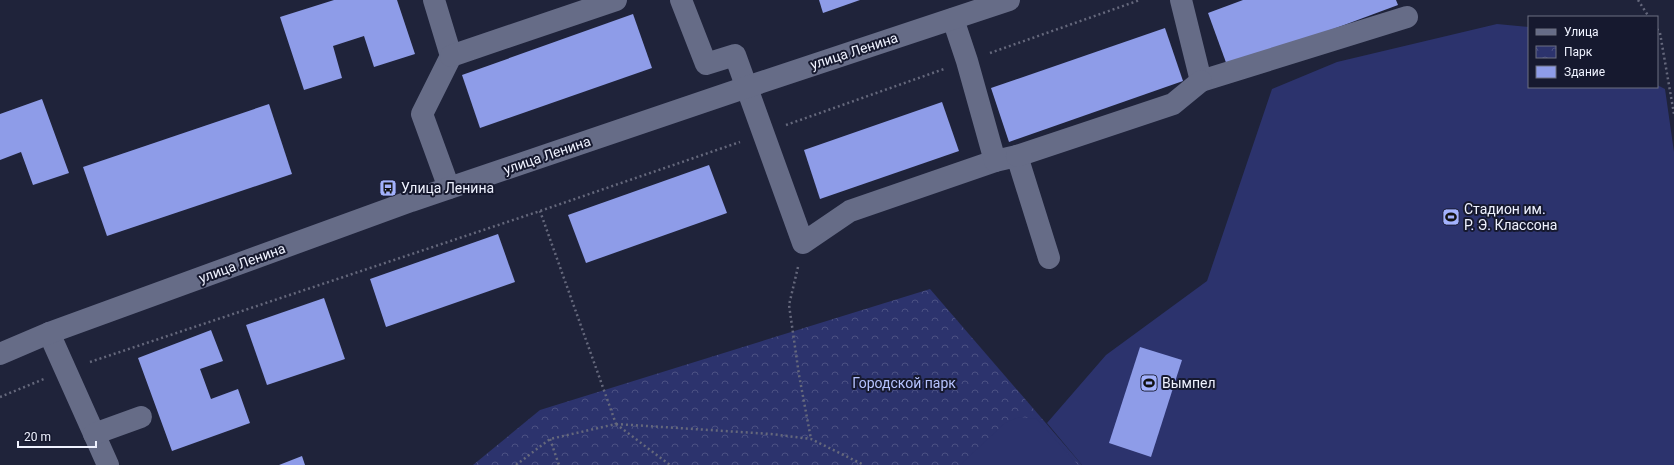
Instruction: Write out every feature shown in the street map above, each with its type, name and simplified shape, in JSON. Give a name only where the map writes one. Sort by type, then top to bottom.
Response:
[{"type":"street","points":[[434,0],[451,56],[422,114],[449,188]]},
{"type":"street","points":[[451,56],[616,0]]},
{"type":"street","points":[[681,0],[706,64],[735,55],[803,243],[850,211],[994,161],[1017,156],[1172,104],[1200,81],[1407,17]]},
{"type":"street","name":"улица Ленина","points":[[0,354],[49,333],[449,188],[1009,0]]},
{"type":"street","points":[[1181,0],[1200,81]]},
{"type":"street","points":[[953,19],[967,61],[994,161]]},
{"type":"street","points":[[1017,156],[1049,258]]},
{"type":"street","points":[[49,333],[108,465]]},
{"type":"street","points":[[94,434],[141,417]]},
{"type":"path","points":[[0,397],[66,370],[540,211],[1140,0]]},
{"type":"path","points":[[1638,0],[1648,16]]},
{"type":"path","points":[[1658,30],[1660,33],[1674,114]]},
{"type":"path","points":[[540,211],[616,424],[670,465]]},
{"type":"path","points":[[803,243],[789,304],[799,375],[811,440]]},
{"type":"path","points":[[516,465],[550,439],[616,424],[771,434],[811,440],[864,465]]},
{"type":"path","points":[[550,439],[559,465]]},
{"type":"green space","name":"Стадион им. Р. Э. Классона","points":[[1497,24],[1528,27],[1528,88],[1658,88],[1658,86],[1665,89],[1674,152],[1674,465],[1082,465],[1047,423],[1106,355],[1207,281],[1272,89],[1337,62]]},
{"type":"green space","name":"Городской парк","points":[[930,289],[1082,465],[473,465],[540,410]]},
{"type":"green space","points":[[1019,417],[1037,419],[1078,465],[960,465],[1005,423]]},
{"type":"building","points":[[334,0],[397,0],[415,54],[374,67],[364,36],[333,46],[342,78],[304,90],[280,17]]},
{"type":"building","points":[[819,0],[860,0],[823,13]]},
{"type":"building","points":[[1243,0],[1396,0],[1398,5],[1228,68],[1208,13]]},
{"type":"building","points":[[633,14],[652,68],[480,128],[462,75]]},
{"type":"building","points":[[1165,28],[1183,81],[1009,142],[991,88]]},
{"type":"building","points":[[42,99],[69,173],[33,185],[21,152],[0,160],[0,114]]},
{"type":"building","points":[[942,102],[959,151],[820,199],[804,150]]},
{"type":"building","points":[[269,104],[292,174],[107,236],[83,167]]},
{"type":"building","points":[[709,165],[727,213],[586,263],[568,215]]},
{"type":"building","points":[[498,234],[515,282],[386,327],[370,279]]},
{"type":"building","points":[[324,298],[345,359],[267,385],[246,325]]},
{"type":"building","points":[[211,330],[223,361],[200,369],[211,399],[238,389],[250,423],[172,451],[138,358]]},
{"type":"building","points":[[1140,347],[1182,360],[1151,457],[1109,443]]},
{"type":"building","points":[[302,456],[305,465],[279,465]]},
{"type":"place","name":"Улица Ленина","points":[[388,188]]},
{"type":"place","name":"Стадион им. Р. Э. Классона","points":[[1451,217]]},
{"type":"place","name":"Вымпел","points":[[1149,383]]}]
